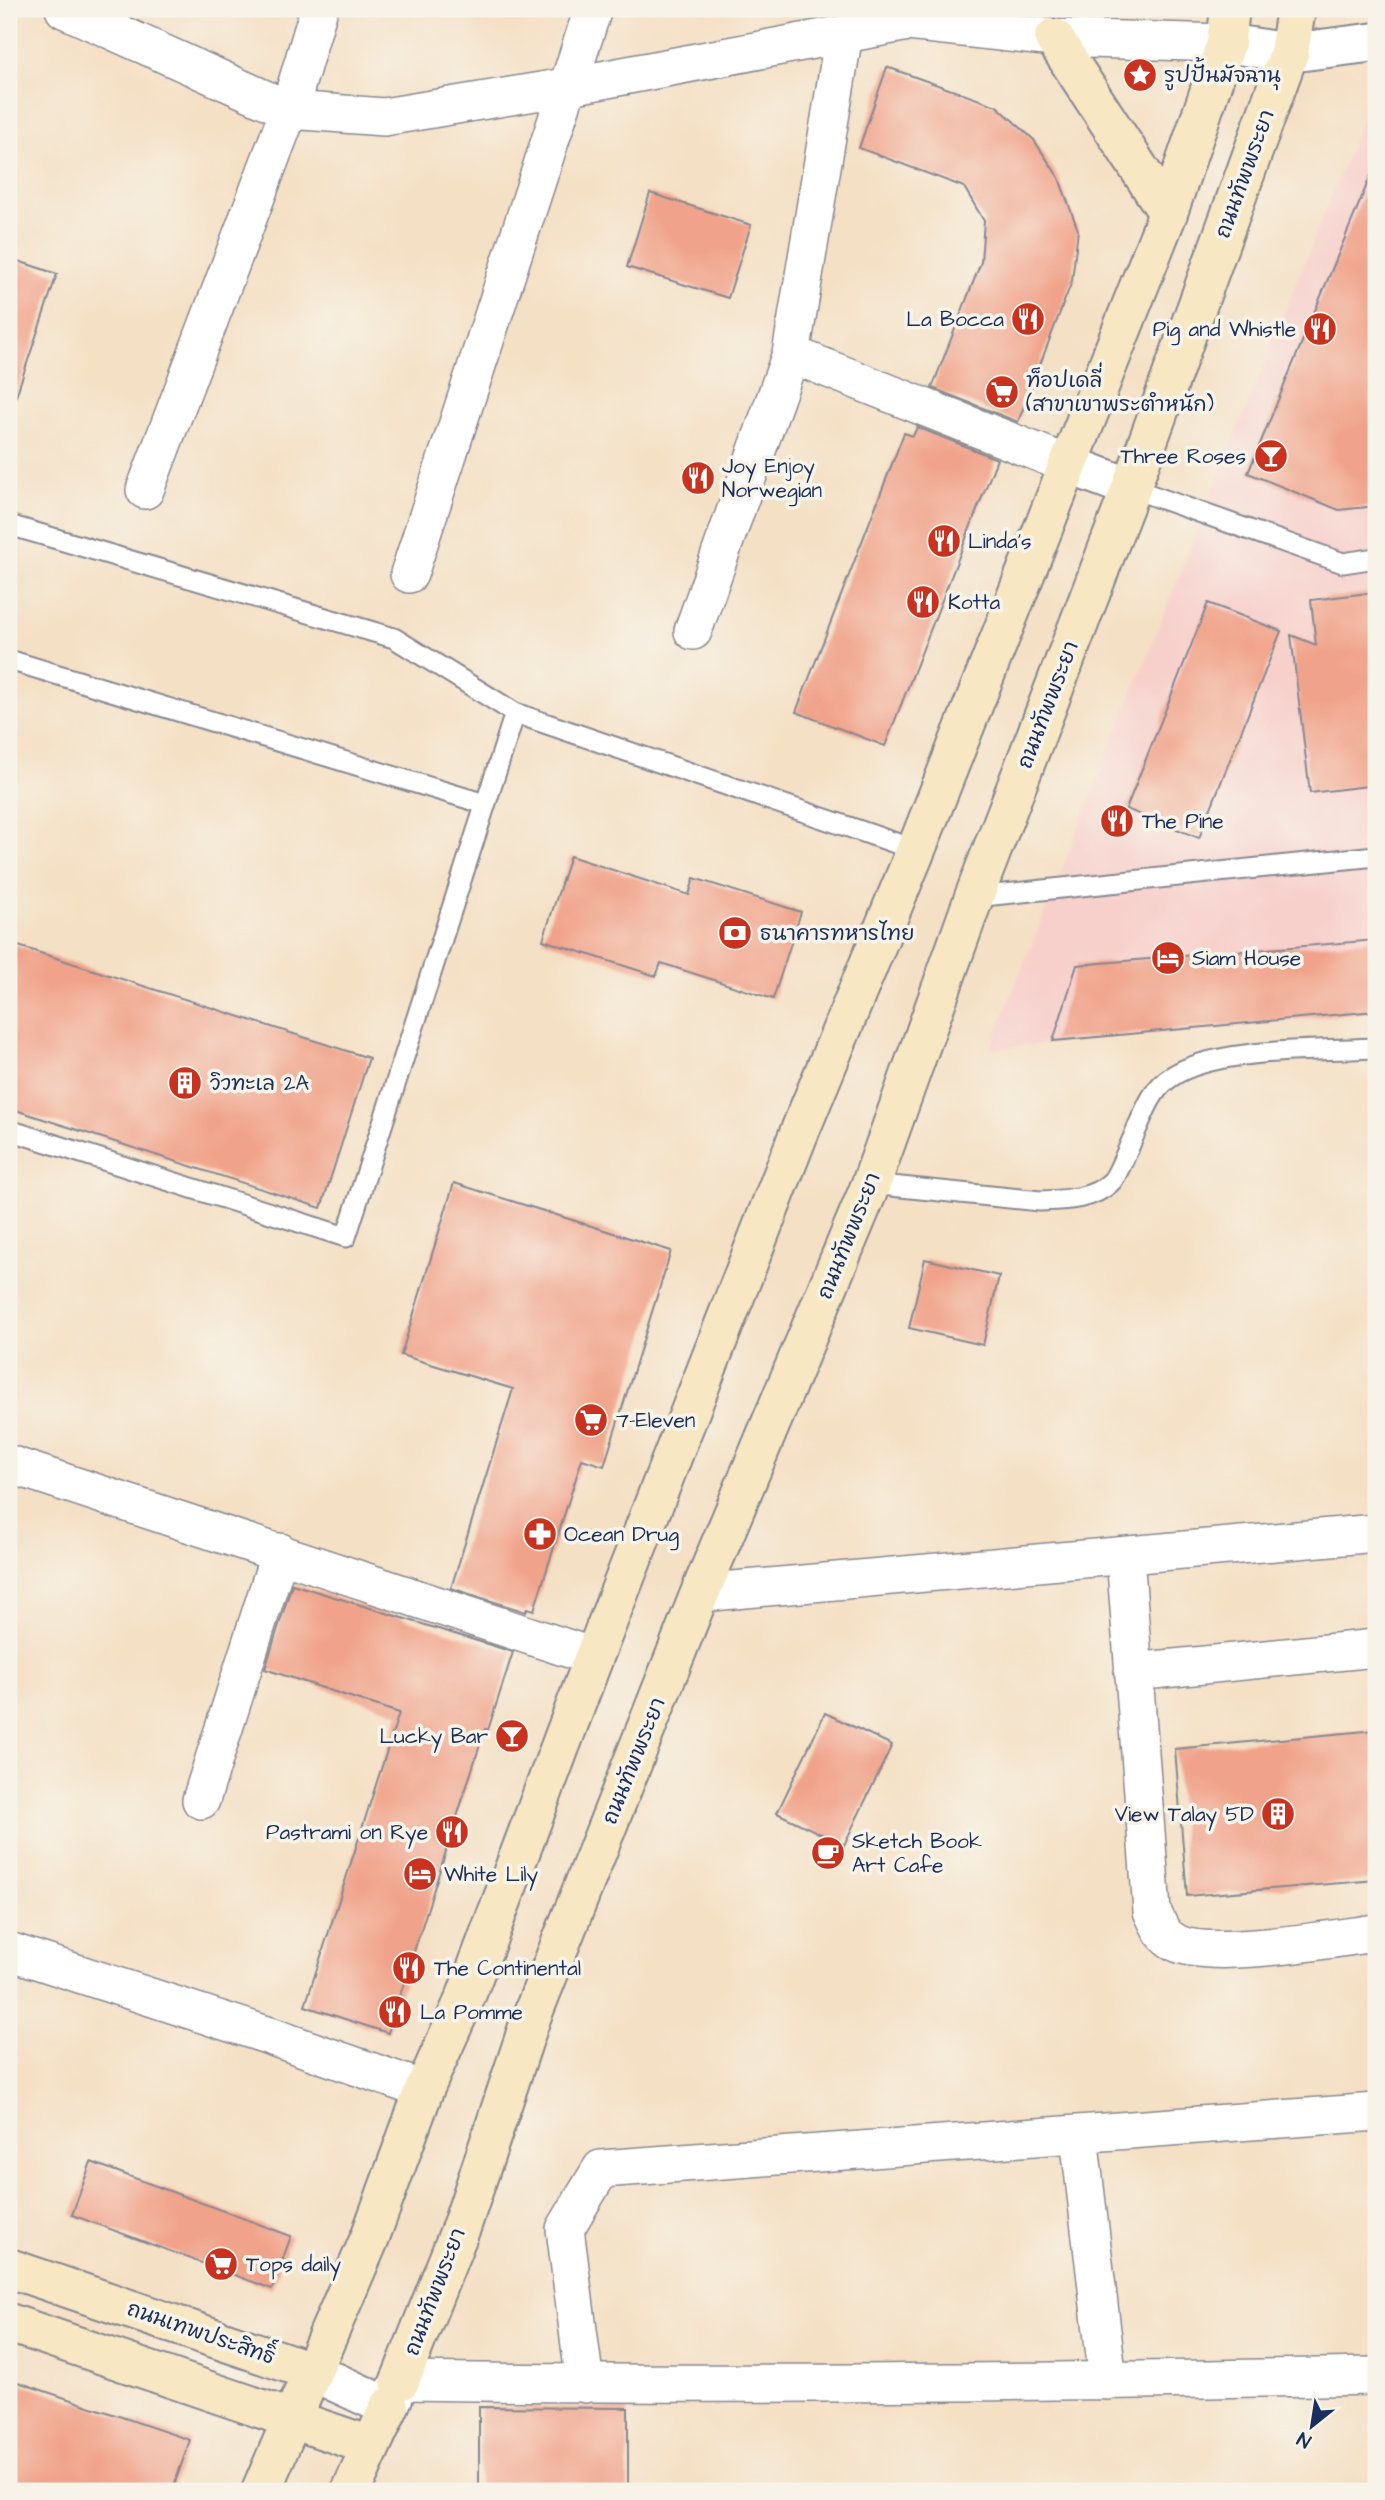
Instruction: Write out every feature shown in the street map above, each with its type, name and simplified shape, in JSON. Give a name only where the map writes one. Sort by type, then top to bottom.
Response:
[{"type":"main road","name":"ถนนทัพพระยา","points":[[351,2491],[395,2394],[462,2225],[531,2018],[700,1593],[870,1184],[974,897],[1131,488],[1289,52],[1296,9]]},
{"type":"main road","points":[[261,2491],[369,2240],[424,2090],[466,1996],[594,1657],[799,1133],[916,850],[1168,213],[1228,26]]},
{"type":"main road","points":[[1054,38],[1168,213]]},
{"type":"main road","name":"ถนนเทพประสิทธิ์","points":[[9,2268],[311,2371]]},
{"type":"main road","points":[[9,2323],[372,2446]]},
{"type":"street","points":[[64,9],[289,110],[384,117],[565,87],[908,22],[1054,38],[1228,26],[1289,52],[1376,41]]},
{"type":"street","points":[[145,490],[289,110],[319,9]]},
{"type":"street","points":[[409,574],[565,87],[593,9]]},
{"type":"street","points":[[693,631],[791,354],[844,34]]},
{"type":"street","points":[[791,354],[1131,488]]},
{"type":"street","points":[[9,1464],[594,1657]]},
{"type":"street","points":[[700,1593],[1376,1533]]},
{"type":"street","points":[[201,1800],[280,1552]]},
{"type":"street","points":[[1125,1556],[1152,1910],[1161,1931],[1174,1942],[1193,1949],[1236,1950],[1376,1933]]},
{"type":"street","points":[[1133,1672],[1376,1648]]},
{"type":"street","points":[[9,1951],[267,2035],[424,2090]]},
{"type":"street","points":[[585,2385],[565,2229],[601,2169],[1079,2136],[1376,2112]]},
{"type":"street","points":[[1079,2136],[1108,2381]]},
{"type":"street","name":"ถนนเทพประสิทธิ์","points":[[311,2371],[395,2394]]},
{"type":"street","points":[[395,2394],[585,2385],[1376,2376]]},
{"type":"lane","points":[[1131,488],[1343,564],[1376,558]]},
{"type":"lane","points":[[9,525],[394,638],[514,713],[916,850]]},
{"type":"lane","points":[[9,660],[485,804]]},
{"type":"lane","points":[[9,1130],[346,1237],[514,713]]},
{"type":"lane","points":[[974,897],[1376,856]]},
{"type":"lane","points":[[870,1184],[1040,1201],[1067,1200],[1089,1195],[1112,1182],[1152,1097],[1161,1084],[1185,1069],[1230,1056],[1376,1048]]},
{"type":"shaded area","points":[[1376,102],[1376,1014],[990,1049],[1368,103]]},
{"type":"building","points":[[887,67],[997,106],[1034,140],[1059,178],[1078,230],[1072,281],[1018,422],[932,388],[981,262],[984,221],[964,187],[859,148]]},
{"type":"building","points":[[1375,165],[1376,506],[1339,510],[1248,473]]},
{"type":"building","points":[[650,193],[751,225],[728,298],[627,267]]},
{"type":"building","points":[[9,258],[57,274],[15,399],[9,398]]},
{"type":"building","points":[[917,427],[997,459],[885,746],[796,712],[904,433],[913,436]]},
{"type":"building","points":[[1376,592],[1376,785],[1310,793],[1291,635],[1316,645],[1311,600]]},
{"type":"building","points":[[1208,603],[1281,631],[1199,838],[1126,809]]},
{"type":"building","points":[[570,856],[689,895],[694,878],[801,912],[773,999],[661,963],[656,976],[543,940]]},
{"type":"building","points":[[1376,940],[1376,1011],[1053,1041],[1077,965]]},
{"type":"building","name":"วิวทะเล 2A","points":[[9,943],[369,1058],[321,1208],[9,1108]]},
{"type":"building","points":[[454,1183],[671,1251],[604,1466],[582,1459],[534,1610],[527,1608],[526,1612],[451,1588],[513,1389],[401,1355]]},
{"type":"building","points":[[925,1259],[999,1276],[983,1345],[909,1328]]},
{"type":"building","points":[[292,1584],[513,1652],[488,1730],[485,1729],[388,2033],[305,2006],[399,1713],[265,1669]]},
{"type":"building","points":[[825,1713],[892,1745],[844,1845],[777,1813]]},
{"type":"building","name":"View Talay 5D","points":[[1376,1730],[1376,1880],[1187,1896],[1175,1749]]},
{"type":"building","points":[[91,2162],[291,2236],[272,2289],[72,2215]]},
{"type":"building","points":[[9,2379],[190,2440],[172,2491],[37,2491],[9,2482]]},
{"type":"building","points":[[479,2407],[628,2408],[628,2491],[479,2491]]},
{"type":"place","name":"รูปปั้นมัจฉานุ","points":[[1140,75]]},
{"type":"place","name":"La Bocca","points":[[1028,319]]},
{"type":"place","name":"Pig and Whistle","points":[[1320,329]]},
{"type":"place","name":"ท็อปเดลี่ (สาขาเขาพระตำหนัก)","points":[[1002,392]]},
{"type":"place","name":"Three Roses","points":[[1271,456]]},
{"type":"place","name":"Joy Enjoy Norwegian","points":[[698,478]]},
{"type":"place","name":"Linda's","points":[[944,541]]},
{"type":"place","name":"Kotta","points":[[923,602]]},
{"type":"place","name":"The Pine","points":[[1117,821]]},
{"type":"place","name":"ธนาคารทหารไทย","points":[[735,933]]},
{"type":"place","name":"Siam House","points":[[1168,958]]},
{"type":"place","name":"วิวทะเล 2A","points":[[185,1083]]},
{"type":"place","name":"7-Eleven","points":[[591,1420]]},
{"type":"place","name":"Ocean Drug","points":[[540,1534]]},
{"type":"place","name":"Lucky Bar","points":[[512,1736]]},
{"type":"place","name":"View Talay 5D","points":[[1278,1814]]},
{"type":"place","name":"Pastrami on Rye","points":[[452,1832]]},
{"type":"place","name":"Sketch Book Art Cafe","points":[[828,1853]]},
{"type":"place","name":"White Lily","points":[[420,1874]]},
{"type":"place","name":"The Continental","points":[[409,1968]]},
{"type":"place","name":"La Pomme","points":[[395,2012]]},
{"type":"place","name":"Tops daily","points":[[221,2264]]}]
